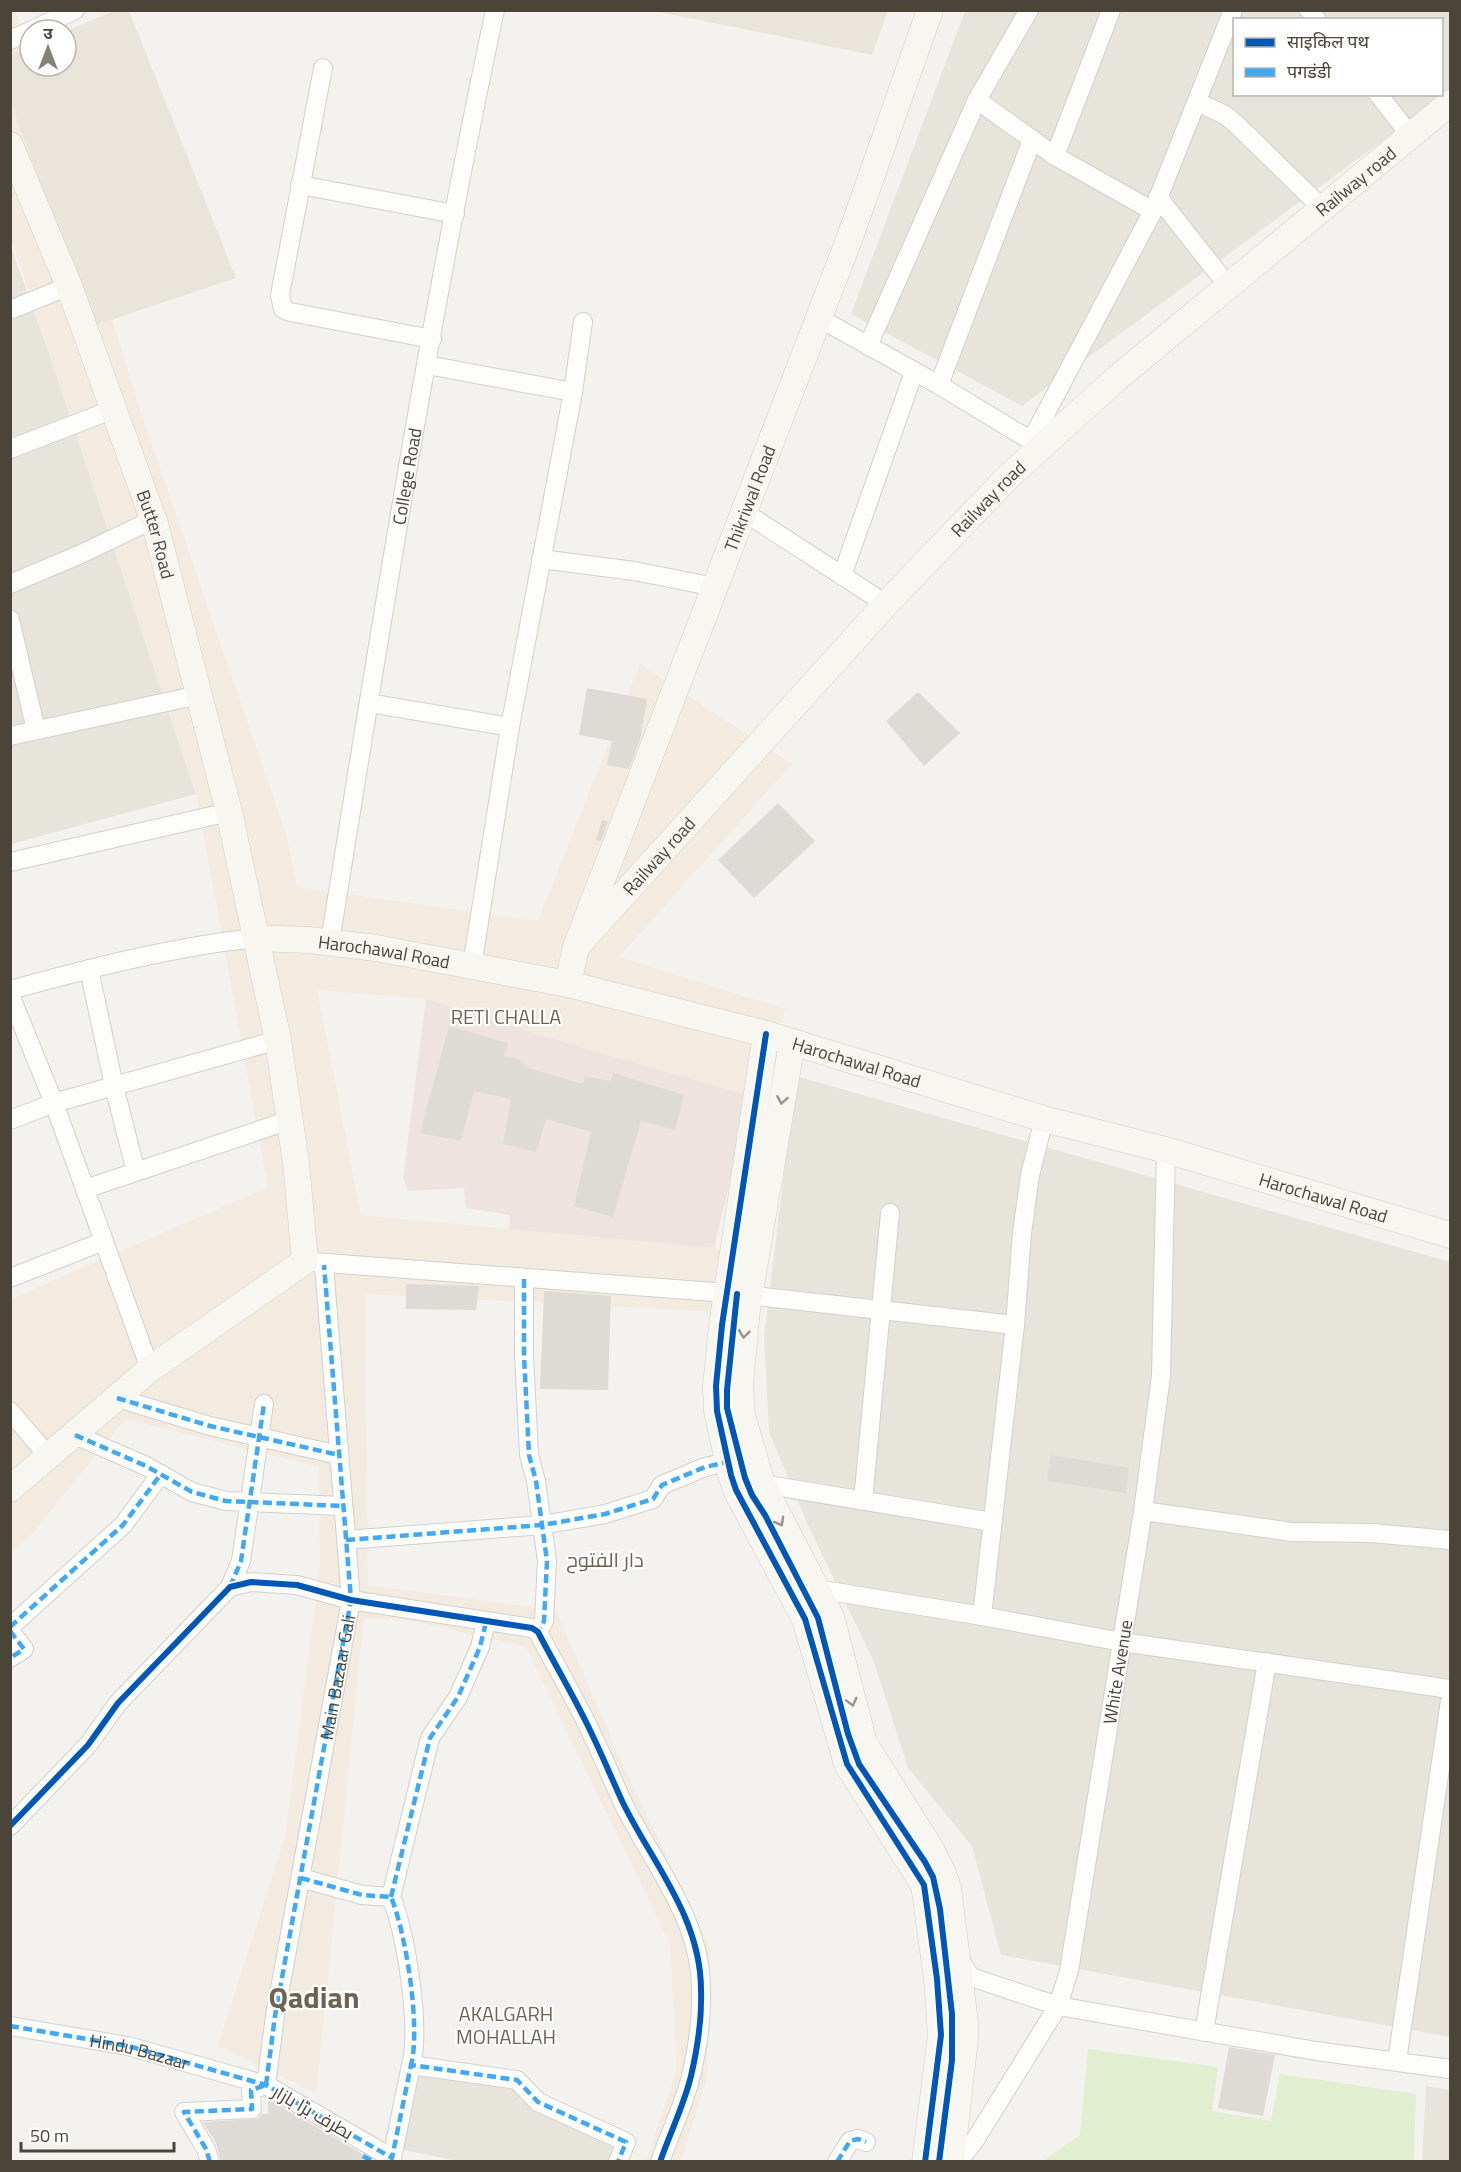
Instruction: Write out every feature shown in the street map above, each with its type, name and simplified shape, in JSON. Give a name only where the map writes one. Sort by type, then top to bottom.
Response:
[{"type":"main road","name":"Thikriwal Road","points":[[568,984],[576,948],[850,237],[930,10]]},
{"type":"main road","name":"Railway road","points":[[576,948],[886,604],[1009,476],[1036,444],[1450,103]]},
{"type":"main road","name":"Butter Road","points":[[10,145],[16,174],[69,286],[153,519],[229,812],[278,1040],[301,1209],[314,1263]]},
{"type":"main road","name":"Harochawal Road","points":[[255,938],[330,942],[568,984],[766,1035],[1044,1119],[1166,1150],[1450,1235]]},
{"type":"main road","points":[[766,1035],[739,1294],[743,1339],[742,1414],[762,1484],[816,1605]]},
{"type":"main road","points":[[792,1043],[739,1294],[722,1324],[716,1400],[736,1490],[834,1630],[864,1743],[928,1867],[948,1888],[963,2002],[965,2039],[951,2162]]},
{"type":"main road","points":[[10,1489],[150,1369],[314,1263]]},
{"type":"main road","points":[[925,2162],[941,2035],[927,1894],[928,1867]]},
{"type":"street","points":[[58,18],[75,10]]},
{"type":"street","name":"College Road","points":[[330,942],[427,365],[474,108],[495,10]]},
{"type":"street","points":[[868,346],[976,100],[1029,10]]},
{"type":"street","points":[[1055,156],[1111,10]]},
{"type":"street","points":[[819,318],[939,385],[1036,444],[1156,204],[1233,10]]},
{"type":"street","points":[[323,68],[280,302],[283,309],[290,312],[432,339]]},
{"type":"street","points":[[1380,96],[1410,135]]},
{"type":"street","points":[[976,100],[1055,156],[1156,204],[1228,286]]},
{"type":"street","points":[[1197,102],[1231,119],[1322,208]]},
{"type":"street","points":[[939,385],[1032,140]]},
{"type":"street","points":[[300,185],[455,214]]},
{"type":"street","points":[[10,310],[69,286]]},
{"type":"street","points":[[472,966],[510,728],[573,392],[583,322]]},
{"type":"street","points":[[427,365],[573,392]]},
{"type":"street","points":[[842,576],[914,372]]},
{"type":"street","points":[[10,449],[114,409]]},
{"type":"street","points":[[744,512],[886,604]]},
{"type":"street","points":[[10,584],[81,554],[153,519]]},
{"type":"street","points":[[541,559],[625,570],[715,587]]},
{"type":"street","points":[[10,620],[36,730]]},
{"type":"street","points":[[10,736],[199,695]]},
{"type":"street","points":[[369,704],[510,728]]},
{"type":"street","points":[[10,862],[229,812]]},
{"type":"street","points":[[150,1369],[54,1103],[10,992],[89,969],[195,946],[255,938]]},
{"type":"street","points":[[89,969],[114,1086],[136,1172]]},
{"type":"street","points":[[10,1120],[54,1103],[278,1040]]},
{"type":"street","points":[[982,1616],[1015,1325],[1027,1191],[1044,1119]]},
{"type":"street","points":[[85,1189],[290,1120]]},
{"type":"street","name":"White Avenue","points":[[958,2162],[975,2140],[1058,2006],[1069,1971],[1143,1511],[1161,1376],[1166,1150]]},
{"type":"street","points":[[863,1501],[890,1212]]},
{"type":"street","points":[[10,1278],[104,1241]]},
{"type":"street","points":[[314,1263],[739,1294],[1015,1325]]},
{"type":"street","name":"Main Bazaar Gali","points":[[266,2085],[275,2016],[351,1600],[339,1455],[314,1263]]},
{"type":"street","points":[[524,1279],[524,1355],[529,1455],[536,1480],[547,1562],[544,1621],[538,1632]]},
{"type":"street","points":[[117,1398],[210,1426],[339,1455]]},
{"type":"street","points":[[10,1826],[88,1745],[118,1703],[230,1587],[240,1562],[261,1437],[264,1404]]},
{"type":"street","points":[[10,1411],[49,1457]]},
{"type":"street","points":[[75,1435],[146,1466],[192,1492],[226,1501],[343,1506]]},
{"type":"street","points":[[346,1540],[542,1525],[605,1514],[653,1499],[662,1485],[705,1467],[728,1462]]},
{"type":"street","points":[[10,1627],[123,1525],[161,1474]]},
{"type":"street","points":[[736,1490],[762,1484],[992,1522]]},
{"type":"street","points":[[1143,1511],[1292,1532],[1371,1533],[1450,1540]]},
{"type":"street","points":[[230,1587],[251,1582],[297,1586],[351,1600],[531,1628],[538,1632],[586,1722],[624,1805],[683,1910],[700,1970],[700,2015],[691,2076],[660,2162]]},
{"type":"street","points":[[816,1605],[982,1616],[1122,1642],[1450,1689]]},
{"type":"street","points":[[486,1622],[480,1647],[458,1697],[429,1738],[391,1897],[399,1915],[412,1995],[415,2052],[411,2066],[517,2080],[538,2102],[626,2142],[618,2162]]},
{"type":"street","points":[[10,1632],[24,1649],[10,1658]]},
{"type":"street","points":[[1204,2032],[1267,1662]]},
{"type":"street","points":[[1397,2061],[1450,1701]]},
{"type":"street","points":[[301,1878],[362,1895],[391,1897]]},
{"type":"street","points":[[957,1956],[971,1977],[1058,2006],[1204,2032],[1450,2068]]},
{"type":"street","name":"Hindu Bazaar","points":[[10,2026],[128,2046],[266,2085]]},
{"type":"street","name":"بطرف بڑا بازار","points":[[266,2085],[392,2158],[411,2066]]},
{"type":"street","points":[[210,2162],[206,2149],[184,2112],[252,2109],[251,2090],[266,2085]]},
{"type":"street","points":[[837,2162],[850,2141],[858,2139],[866,2142]]},
{"type":"shaded area","points":[[15,10],[18,19],[18,78],[37,78],[141,413],[287,837],[297,887],[538,921],[640,664],[792,764],[619,957],[786,1009],[751,1096],[576,1046],[426,999],[317,990],[361,1215],[743,1251],[739,1313],[365,1294],[368,1585],[556,1610],[622,1763],[711,1949],[707,2077],[681,2161],[646,2161],[677,2069],[670,1944],[526,1647],[412,1621],[364,1618],[316,2093],[218,2046],[286,1833],[320,1564],[319,1467],[125,1419],[31,1535],[11,1553],[11,1299],[268,1187],[196,794],[11,238],[10,11]]},
{"type":"shaded area","points":[[888,10],[872,55],[654,11]]},
{"type":"shaded area","points":[[114,11],[129,11],[236,278],[93,326],[11,103],[11,55],[18,52],[18,78],[78,78],[78,26]]},
{"type":"shaded area","points":[[965,11],[1450,11],[1450,91],[1022,406],[851,314]]},
{"type":"shaded area","points":[[10,244],[50,356],[196,794],[11,844]]},
{"type":"shaded area","points":[[426,999],[576,1046],[751,1096],[714,1248],[509,1229],[510,1215],[466,1208],[464,1188],[408,1191],[403,1178]]},
{"type":"shaded area","points":[[796,1076],[1450,1262],[1450,2037],[1001,1955],[972,1846],[908,1768],[874,1662],[807,1523],[769,1432],[764,1337]]},
{"type":"shaded area","points":[[418,2075],[516,2090],[521,2101],[617,2148],[610,2162],[459,2161],[403,2150]]},
{"type":"shaded area","points":[[1426,2086],[1450,2090],[1450,2161],[1422,2161]]},
{"type":"green space","points":[[1088,2049],[1218,2067],[1212,2111],[1271,2121],[1280,2074],[1416,2094],[1414,2161],[1043,2161],[1080,2135]]},
{"type":"building","points":[[587,688],[647,699],[640,740],[629,769],[607,765],[612,741],[579,735]]},
{"type":"building","points":[[918,692],[960,733],[924,766],[886,721]]},
{"type":"building","points":[[778,803],[815,841],[754,898],[718,860]]},
{"type":"building","points":[[602,820],[608,821],[601,841],[596,840]]},
{"type":"building","points":[[449,1026],[508,1043],[504,1056],[518,1059],[528,1068],[583,1084],[585,1076],[610,1081],[613,1073],[684,1095],[675,1130],[641,1121],[613,1217],[574,1206],[591,1132],[546,1119],[536,1152],[503,1144],[511,1099],[474,1091],[461,1141],[420,1133]]},
{"type":"building","points":[[406,1284],[479,1286],[476,1310],[406,1309]]},
{"type":"building","points":[[544,1291],[611,1296],[608,1390],[540,1389]]},
{"type":"building","points":[[1051,1455],[1129,1468],[1126,1493],[1047,1481]]},
{"type":"building","points":[[1229,2047],[1275,2055],[1263,2116],[1218,2108]]},
{"type":"building","points":[[268,2099],[376,2162],[221,2162],[216,2143],[203,2122],[258,2119],[262,2114],[268,2114]]},
{"type":"waterway","points":[[740,1458],[745,1478]]},
{"type":"marked path","points":[[266,2085],[275,2016],[351,1600],[324,1265]]},
{"type":"marked path","points":[[524,1279],[524,1355],[529,1455],[536,1481],[547,1561],[544,1621],[538,1632]]},
{"type":"marked path","points":[[117,1398],[210,1426],[339,1455]]},
{"type":"marked path","points":[[230,1587],[241,1561],[264,1404]]},
{"type":"marked path","points":[[75,1435],[146,1466],[192,1492],[226,1501],[343,1506]]},
{"type":"marked path","points":[[346,1540],[542,1525],[605,1514],[653,1499],[662,1485],[705,1467],[728,1462]]},
{"type":"marked path","points":[[10,1627],[123,1525],[161,1474]]},
{"type":"marked path","points":[[391,1897],[430,1738],[458,1697],[480,1647],[486,1622]]},
{"type":"marked path","points":[[10,1631],[24,1649],[10,1658]]},
{"type":"marked path","points":[[301,1878],[362,1895],[391,1897],[407,1956],[413,2005],[414,2049],[411,2065]]},
{"type":"marked path","points":[[10,2026],[128,2046],[266,2085],[392,2158],[411,2065],[517,2080],[538,2102],[626,2142],[618,2162]]},
{"type":"marked path","points":[[210,2162],[206,2149],[184,2112],[252,2109],[251,2090],[266,2085]]},
{"type":"marked path","points":[[837,2162],[850,2141],[858,2139],[866,2142]]},
{"type":"marked path","points":[[363,2156],[374,2162]]},
{"type":"cycle path","points":[[766,1034],[722,1325],[716,1386],[717,1411],[736,1490],[805,1619],[847,1764],[924,1885],[937,1979],[941,2035],[925,2162]]},
{"type":"cycle path","points":[[737,1294],[727,1408],[745,1478],[818,1618],[848,1734],[859,1764],[933,1877],[940,1909],[952,2014],[952,2060],[939,2162]]},
{"type":"cycle path","points":[[10,1826],[88,1745],[118,1703],[230,1587],[251,1582],[297,1585],[351,1600],[532,1628],[538,1632],[581,1712],[623,1803],[673,1892],[693,1939],[699,1964],[701,2011],[693,2066],[681,2108],[660,2162]]},
{"type":"district","name":"RETI CHALLA","points":[[506,1016]]},
{"type":"district","name":"دار الفتوح","points":[[605,1559]]},
{"type":"district","name":"Qadian","points":[[314,1997]]},
{"type":"district","name":"AKALGARH MOHALLAH","points":[[506,2024]]}]
